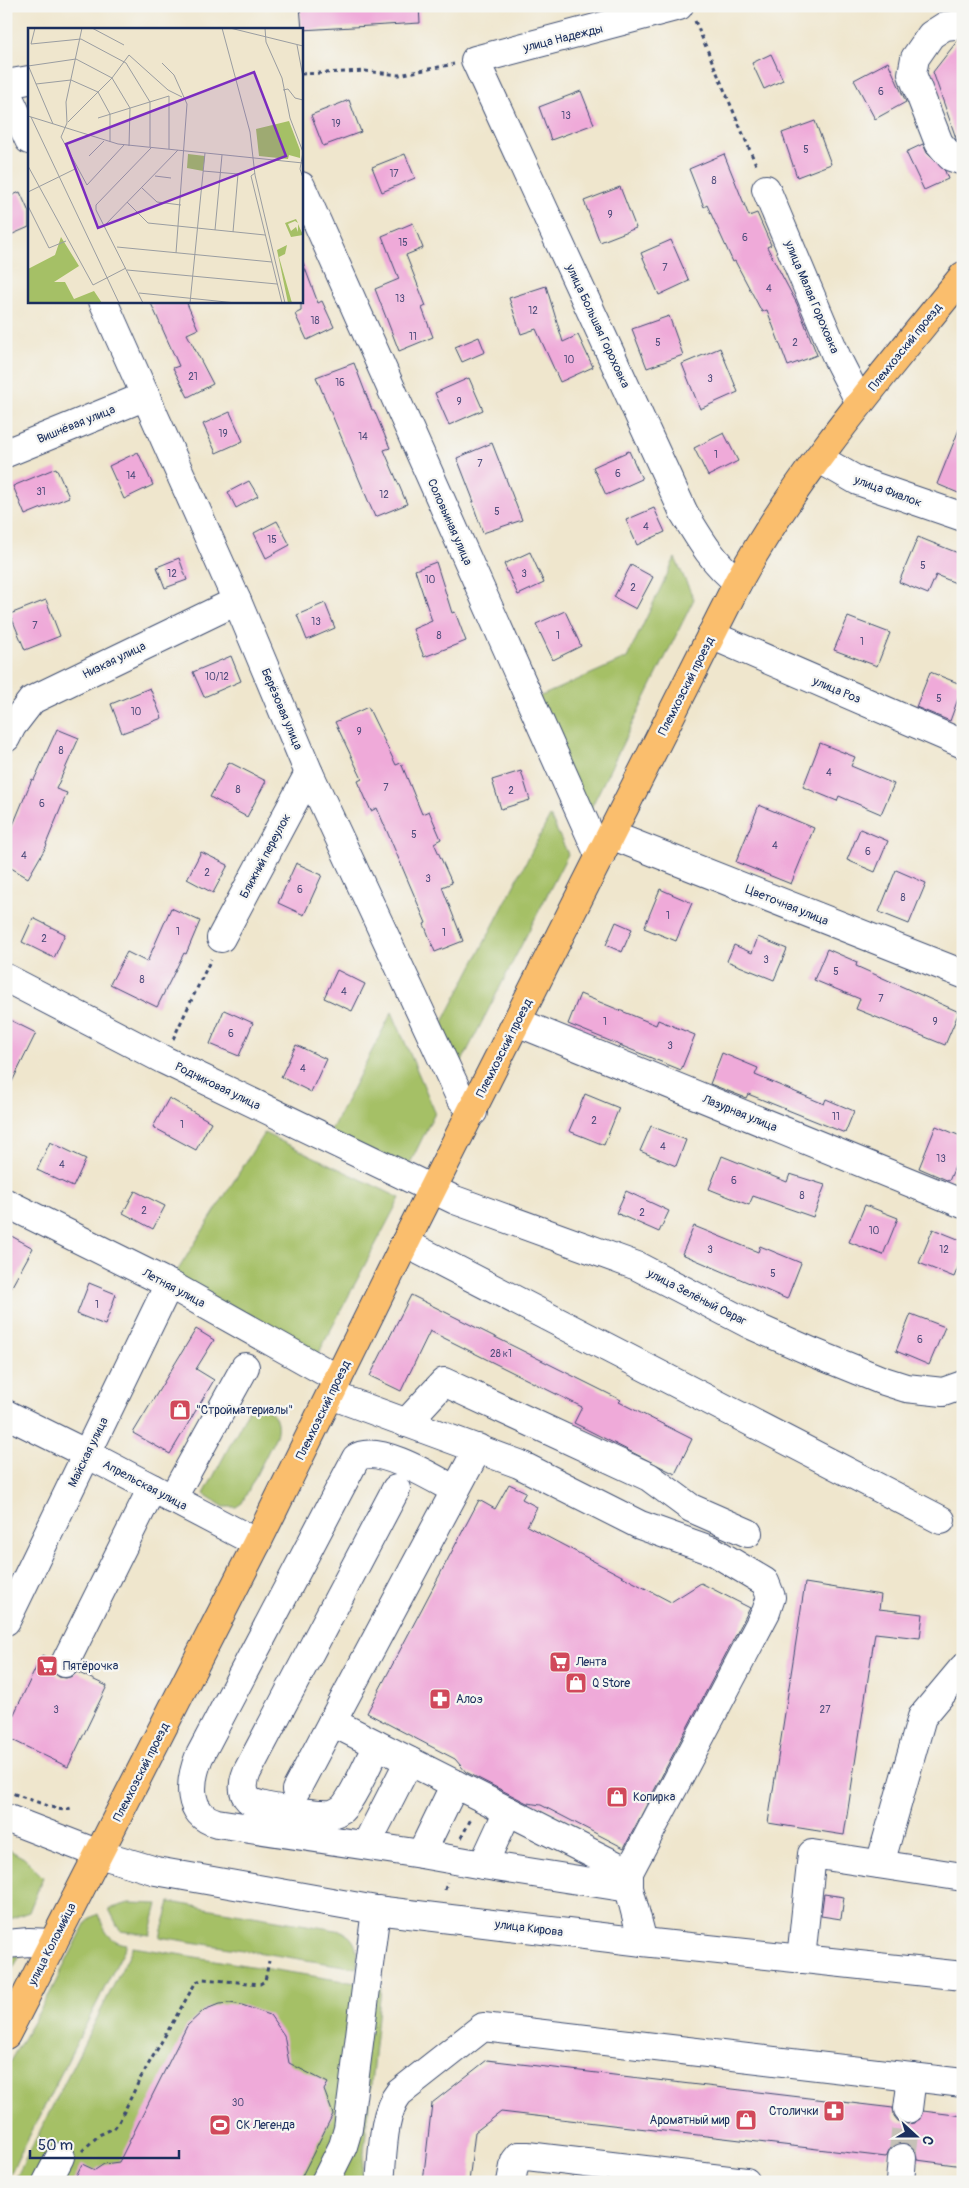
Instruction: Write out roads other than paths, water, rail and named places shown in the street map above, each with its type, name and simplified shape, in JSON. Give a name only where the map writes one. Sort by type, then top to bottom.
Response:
[{"type":"main road","name":"Племхозский проезд","points":[[99,1854],[257,1543],[738,582],[769,527],[818,458],[963,276]]},
{"type":"main road","name":"улица Коломийца","points":[[6,2035],[99,1854]]},
{"type":"street","name":"улица Надежды","points":[[475,60],[686,11]]},
{"type":"street","points":[[963,24],[944,26],[931,35],[915,58],[912,74],[939,143],[950,158],[963,161]]},
{"type":"street","name":"улица Большая Гороховка","points":[[475,60],[684,513],[715,560],[724,571],[738,582]]},
{"type":"street","points":[[6,84],[28,80]]},
{"type":"street","points":[[6,91],[28,138]]},
{"type":"street","name":"Соловьиная улица","points":[[302,188],[606,846]]},
{"type":"street","name":"улица Малая Гороховка","points":[[766,189],[837,358],[860,403]]},
{"type":"street","name":"Берёзовая улица","points":[[103,302],[237,601],[309,773],[460,1097],[473,1112]]},
{"type":"street","name":"Вишнёвая улица","points":[[6,453],[146,396]]},
{"type":"street","name":"улица Фиалок","points":[[818,458],[865,484],[963,516]]},
{"type":"street","name":"Низкая улица","points":[[6,738],[12,726],[32,700],[237,601]]},
{"type":"street","name":"улица Роз","points":[[711,635],[963,744]]},
{"type":"street","name":"Ближний переулок","points":[[221,938],[309,773]]},
{"type":"street","name":"Цветочная улица","points":[[606,846],[963,974]]},
{"type":"street","name":"Родниковая улица","points":[[6,978],[164,1060],[433,1189]]},
{"type":"street","name":"Лазурная улица","points":[[517,1022],[963,1204]]},
{"type":"street","name":"улица Зелёный Овраг","points":[[433,1189],[468,1206],[589,1247],[637,1266],[768,1333],[881,1380],[906,1388],[931,1392],[943,1392],[963,1385]]},
{"type":"street","name":"Летняя улица","points":[[6,1203],[169,1284],[334,1387],[406,1423],[534,1470],[640,1525],[713,1551],[758,1577],[769,1588],[771,1597],[766,1612],[629,1880]]},
{"type":"street","points":[[406,1243],[941,1520]]},
{"type":"street","name":"Майская улица","points":[[6,1620],[169,1284]]},
{"type":"street","points":[[65,1663],[162,1493],[245,1367]]},
{"type":"street","points":[[406,1423],[444,1382],[649,1477],[691,1508],[748,1533]]},
{"type":"street","name":"Апрельская улица","points":[[6,1414],[257,1543]]},
{"type":"street","points":[[296,1790],[478,1448]]},
{"type":"street","points":[[455,1490],[398,1462],[370,1454],[360,1455],[356,1458],[199,1757],[193,1775],[195,1806],[199,1814],[210,1821],[536,1873],[629,1880]]},
{"type":"street","points":[[377,1745],[347,1803],[337,1812],[324,1813],[259,1806],[248,1800],[244,1794],[244,1780],[247,1772],[396,1489]]},
{"type":"street","points":[[880,1864],[922,1717],[963,1668]]},
{"type":"street","points":[[332,1722],[554,1834],[629,1880],[643,1942]]},
{"type":"street","points":[[366,1845],[409,1761]]},
{"type":"street","points":[[421,1854],[455,1784]]},
{"type":"street","points":[[483,1865],[508,1811]]},
{"type":"street","name":"улица Кирова","points":[[6,1818],[99,1854],[172,1875],[376,1910],[643,1942],[963,1976]]},
{"type":"street","points":[[536,1873],[554,1834]]},
{"type":"street","points":[[800,1959],[812,1854],[963,1877]]},
{"type":"street","points":[[325,2182],[343,2146],[348,2129],[376,1910]]},
{"type":"street","points":[[6,1944],[29,1942],[53,1943]]},
{"type":"street","points":[[380,2182],[388,2113],[392,2101],[399,2093],[483,2027],[963,2083]]},
{"type":"street","points":[[908,2110],[912,2077]]},
{"type":"street","points":[[511,2182],[514,2160],[519,2156],[746,2182]]},
{"type":"street","points":[[47,2182],[60,2157]]},
{"type":"tunnel","points":[[902,2158],[908,2109]]},
{"type":"place","name":"\"Стройматериалы\"","points":[[180,1410]]},
{"type":"place","name":"Лента","points":[[560,1662]]},
{"type":"place","name":"Пятёрочка","points":[[47,1666]]},
{"type":"place","name":"Q Store","points":[[576,1683]]},
{"type":"place","name":"Алоэ","points":[[440,1699]]},
{"type":"place","name":"Копирка","points":[[617,1797]]},
{"type":"place","name":"Столички","points":[[834,2111]]},
{"type":"place","name":"Ароматный мир","points":[[746,2120]]},
{"type":"place","name":"СК Легенда","points":[[220,2125]]}]
